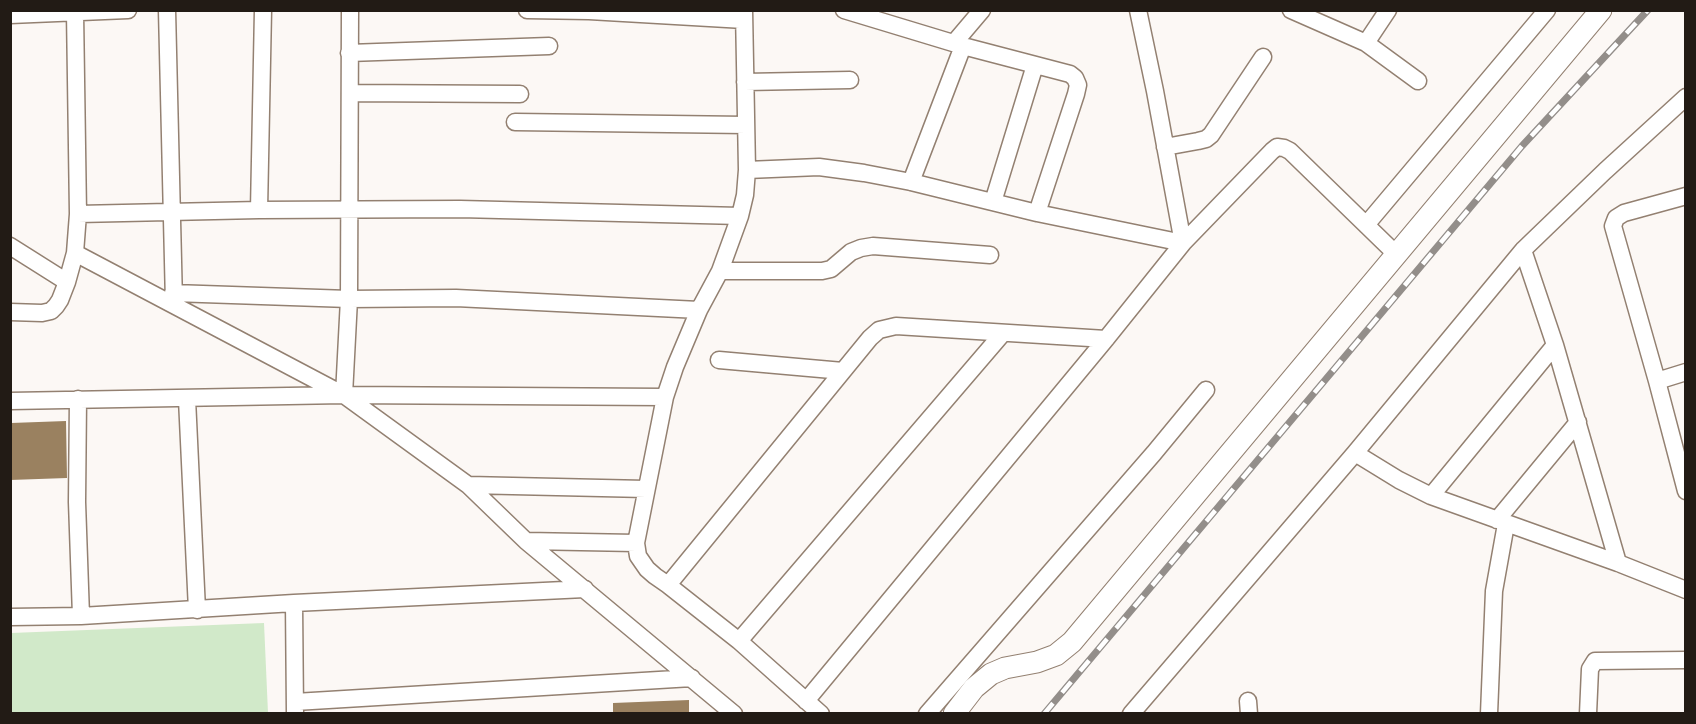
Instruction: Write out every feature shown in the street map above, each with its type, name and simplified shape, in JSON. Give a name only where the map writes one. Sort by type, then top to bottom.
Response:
[{"type":"street","points":[[10,15],[128,10]]},
{"type":"street","points":[[166,10],[173,299]]},
{"type":"street","points":[[259,210],[263,10]]},
{"type":"street","points":[[344,395],[349,299],[350,10]]},
{"type":"street","points":[[527,10],[744,15],[747,170],[745,195],[740,216],[720,271],[699,309],[665,397],[636,543],[638,556],[647,569],[739,641],[821,714]]},
{"type":"street","points":[[844,10],[1070,74],[1075,78],[1078,85],[1038,213]]},
{"type":"street","points":[[911,182],[959,44],[982,10]]},
{"type":"street","points":[[1138,10],[1148,52],[1183,243]]},
{"type":"street","points":[[1292,10],[1366,44],[1418,81]]},
{"type":"street","points":[[1366,44],[1388,10]]},
{"type":"street","points":[[1366,225],[1547,10]]},
{"type":"street","points":[[954,714],[974,688],[991,674],[1005,668],[1037,662],[1056,655],[1072,642],[1601,10]]},
{"type":"street","points":[[10,312],[51,311],[60,300],[75,253],[78,214],[75,12]]},
{"type":"street","points":[[349,53],[549,46]]},
{"type":"street","points":[[1165,147],[1206,139],[1211,135],[1263,57]]},
{"type":"street","points":[[993,202],[1035,65]]},
{"type":"street","points":[[745,81],[850,80]]},
{"type":"street","points":[[350,93],[520,94]]},
{"type":"street","points":[[1131,714],[1355,453],[1523,250],[1613,163],[1686,97]]},
{"type":"street","points":[[515,122],[746,125]]},
{"type":"street","points":[[806,701],[1183,243],[1277,147],[1290,151],[1397,255]]},
{"type":"street","points":[[747,170],[819,167],[864,173],[1183,243]]},
{"type":"street","points":[[1686,196],[1624,213],[1616,218],[1613,226],[1686,491]]},
{"type":"street","points":[[78,214],[460,209],[740,216]]},
{"type":"street","points":[[10,246],[67,282]]},
{"type":"street","points":[[720,271],[822,271],[831,269],[851,252],[873,246],[990,255]]},
{"type":"street","points":[[1523,250],[1555,345],[1618,563]]},
{"type":"street","points":[[75,253],[173,299],[344,395],[468,485],[526,541],[734,714]]},
{"type":"street","points":[[173,299],[456,298],[699,309]]},
{"type":"street","points":[[668,585],[870,338],[879,330],[896,326],[1106,339]]},
{"type":"street","points":[[739,641],[1003,333]]},
{"type":"street","points":[[1431,496],[1555,345]]},
{"type":"street","points":[[719,360],[843,371]]},
{"type":"street","points":[[1657,381],[1686,372]]},
{"type":"street","points":[[927,714],[1206,390]]},
{"type":"street","points":[[10,400],[344,395],[665,397]]},
{"type":"street","points":[[78,399],[77,502],[81,616]]},
{"type":"street","points":[[187,399],[197,610]]},
{"type":"street","points":[[1489,714],[1494,591],[1501,522],[1578,422]]},
{"type":"street","points":[[1355,453],[1399,480],[1431,496],[1618,563],[1686,590]]},
{"type":"street","points":[[468,485],[646,489]]},
{"type":"street","points":[[526,541],[636,543]]},
{"type":"street","points":[[10,617],[81,616],[585,589]]},
{"type":"street","points":[[294,603],[295,708],[692,678]]},
{"type":"street","points":[[1588,714],[1590,669],[1595,661],[1686,660]]},
{"type":"green space","points":[[264,623],[268,713],[11,713],[11,633]]},
{"type":"building","points":[[66,421],[67,478],[10,480],[11,423]]},
{"type":"building","points":[[689,700],[689,714],[613,714],[613,703]]},
{"type":"railway","points":[[1044,714],[1522,146],[1648,10]]}]
